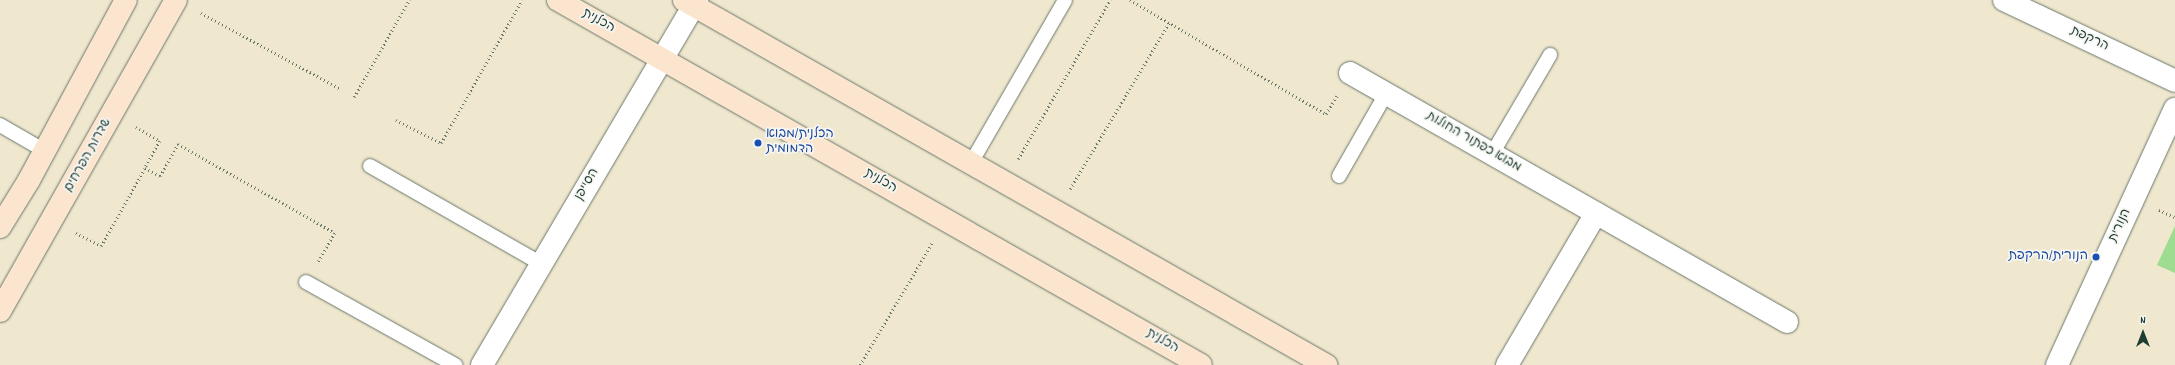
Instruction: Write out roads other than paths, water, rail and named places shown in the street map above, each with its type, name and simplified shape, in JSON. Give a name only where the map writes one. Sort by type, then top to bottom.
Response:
[{"type":"street","points":[[0,227],[44,151],[126,0]]},
{"type":"street","name":"שדרות הפרחים","points":[[0,311],[176,0]]},
{"type":"street","name":"הכלנית","points":[[558,0],[663,58],[1202,365]]},
{"type":"street","name":"הרקפת","points":[[2004,0],[2175,81]]},
{"type":"street","points":[[692,2],[1056,212],[1326,365]]},
{"type":"street","name":"הסייפן","points":[[482,365],[663,58],[692,2]]},
{"type":"street","name":"מבוא כפתור החולות","points":[[1350,73],[1787,322]]},
{"type":"street","name":"הנורית","points":[[2057,365],[2175,109]]},
{"type":"street","points":[[1507,365],[1596,213]]},
{"type":"lane","points":[[971,163],[1065,0]]},
{"type":"lane","points":[[1492,154],[1550,55]]},
{"type":"lane","points":[[1338,176],[1386,94]]},
{"type":"lane","points":[[0,125],[44,151]]},
{"type":"lane","points":[[370,166],[542,264]]},
{"type":"lane","points":[[306,282],[454,365]]},
{"type":"place","name":"הכלנית/מבוא הדמומית","points":[[758,143]]},
{"type":"place","name":"הנורית/הרקפת","points":[[2096,257]]}]
